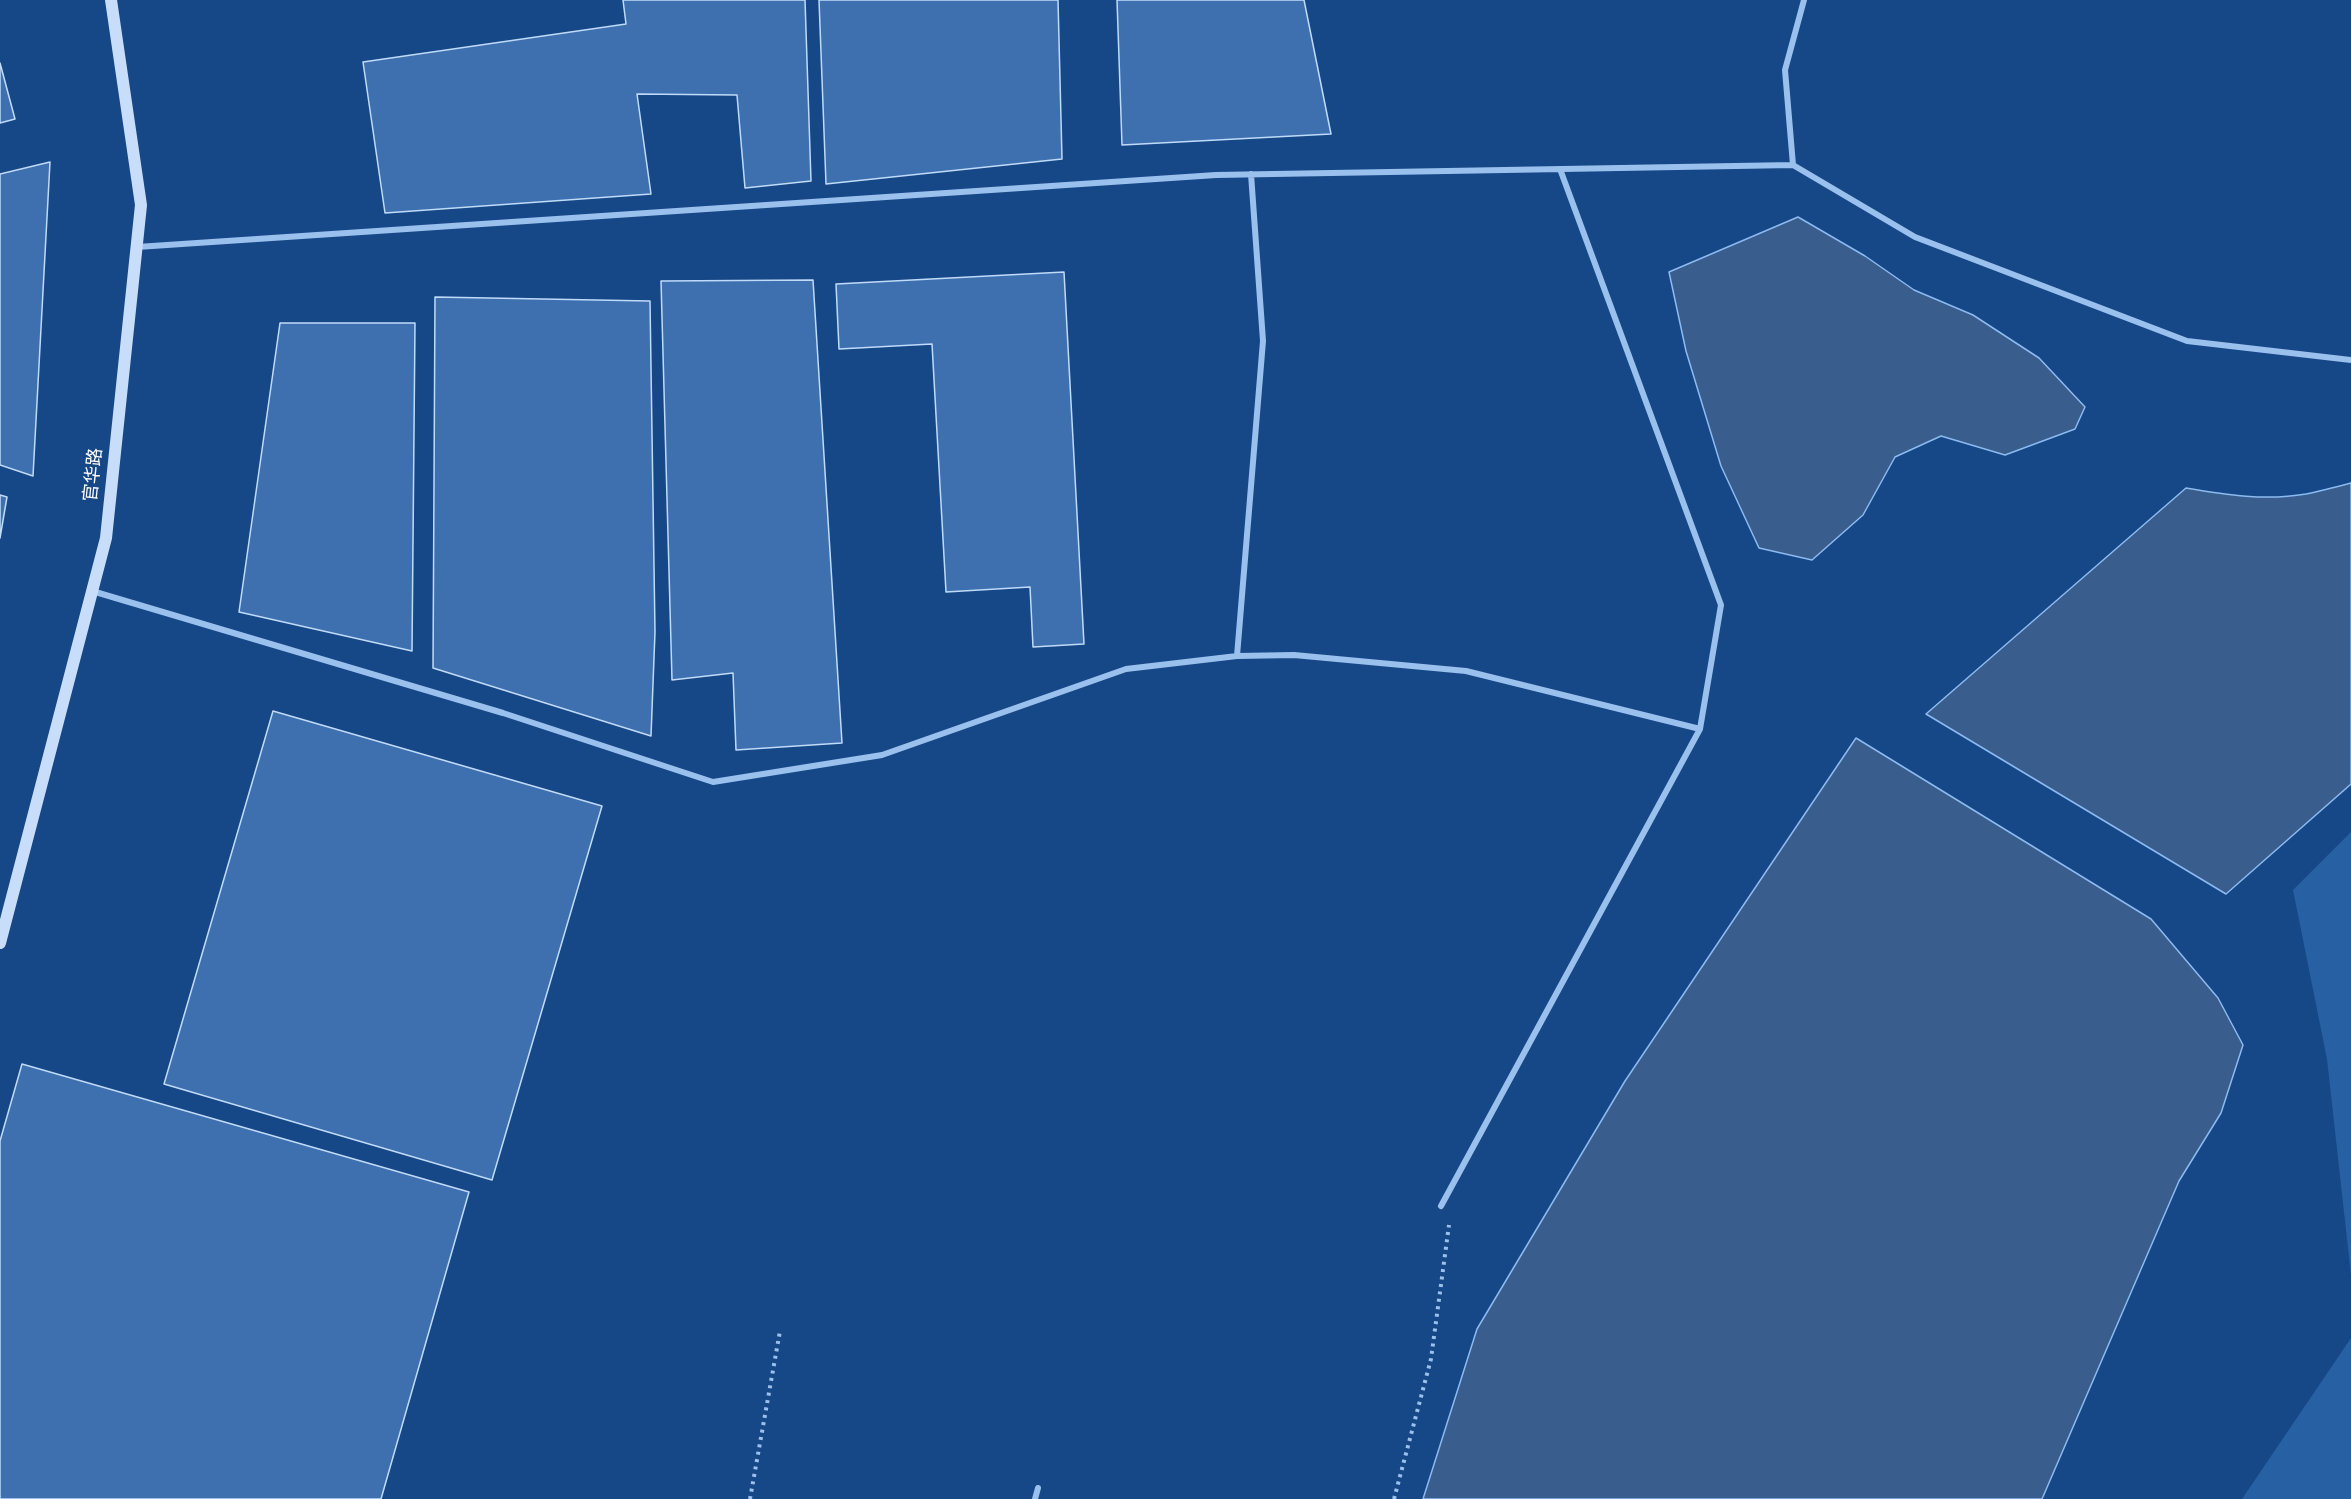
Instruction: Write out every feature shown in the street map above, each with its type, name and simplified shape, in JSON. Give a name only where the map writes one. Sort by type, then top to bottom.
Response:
[{"type":"main road","name":"官华路","points":[[0,943],[106,538],[141,205],[111,0]]},
{"type":"street","points":[[1793,165],[1785,70],[1804,0]]},
{"type":"street","points":[[136,247],[1251,174],[1793,165],[1915,237],[2187,341],[2351,360]]},
{"type":"street","points":[[1441,1206],[1700,729],[1721,605],[1560,169]]},
{"type":"street","points":[[1237,656],[1263,341],[1251,174]]},
{"type":"street","points":[[92,591],[503,713],[713,782],[882,755],[1126,669],[1237,656],[1293,655],[1466,671],[1700,729]]},
{"type":"street","points":[[1035,1499],[1038,1488]]},
{"type":"path","points":[[1394,1499],[1431,1359],[1456,1180]]},
{"type":"path","points":[[750,1499],[780,1331]]},
{"type":"shaded area","points":[[1798,217],[1865,256],[1914,290],[1973,315],[2039,358],[2085,407],[2075,429],[2005,455],[1941,436],[1895,457],[1863,515],[1812,560],[1759,548],[1721,466],[1686,351],[1669,272]]},
{"type":"shaded area","points":[[2351,483],[2351,784],[2226,894],[1926,714],[2186,488],[2231,495],[2276,497],[2306,494]]},
{"type":"shaded area","points":[[1856,738],[2151,919],[2218,998],[2243,1045],[2221,1113],[2179,1181],[2042,1499],[1423,1499],[1477,1329],[1625,1081]]},
{"type":"shaded area","points":[[2351,832],[2351,1275],[2327,1059],[2293,890]]},
{"type":"shaded area","points":[[2351,1338],[2351,1499],[2242,1499]]},
{"type":"building","points":[[623,0],[805,0],[811,181],[745,188],[737,95],[637,94],[651,194],[385,213],[363,62],[626,24]]},
{"type":"building","points":[[819,0],[1058,0],[1062,159],[826,184]]},
{"type":"building","points":[[1117,0],[1304,0],[1331,134],[1122,145]]},
{"type":"building","points":[[0,63],[15,119],[0,123]]},
{"type":"building","points":[[50,162],[33,476],[0,465],[0,174]]},
{"type":"building","points":[[1064,272],[1084,644],[1033,647],[1030,587],[946,592],[932,344],[839,349],[836,284]]},
{"type":"building","points":[[813,280],[842,743],[736,750],[733,673],[672,680],[661,281]]},
{"type":"building","points":[[435,297],[650,301],[655,632],[651,736],[433,668]]},
{"type":"building","points":[[280,323],[415,323],[412,651],[239,612]]},
{"type":"building","points":[[0,495],[7,497],[0,538]]},
{"type":"building","points":[[273,711],[602,806],[492,1180],[164,1084]]},
{"type":"building","points":[[22,1064],[469,1192],[381,1499],[0,1499],[0,1141]]}]
